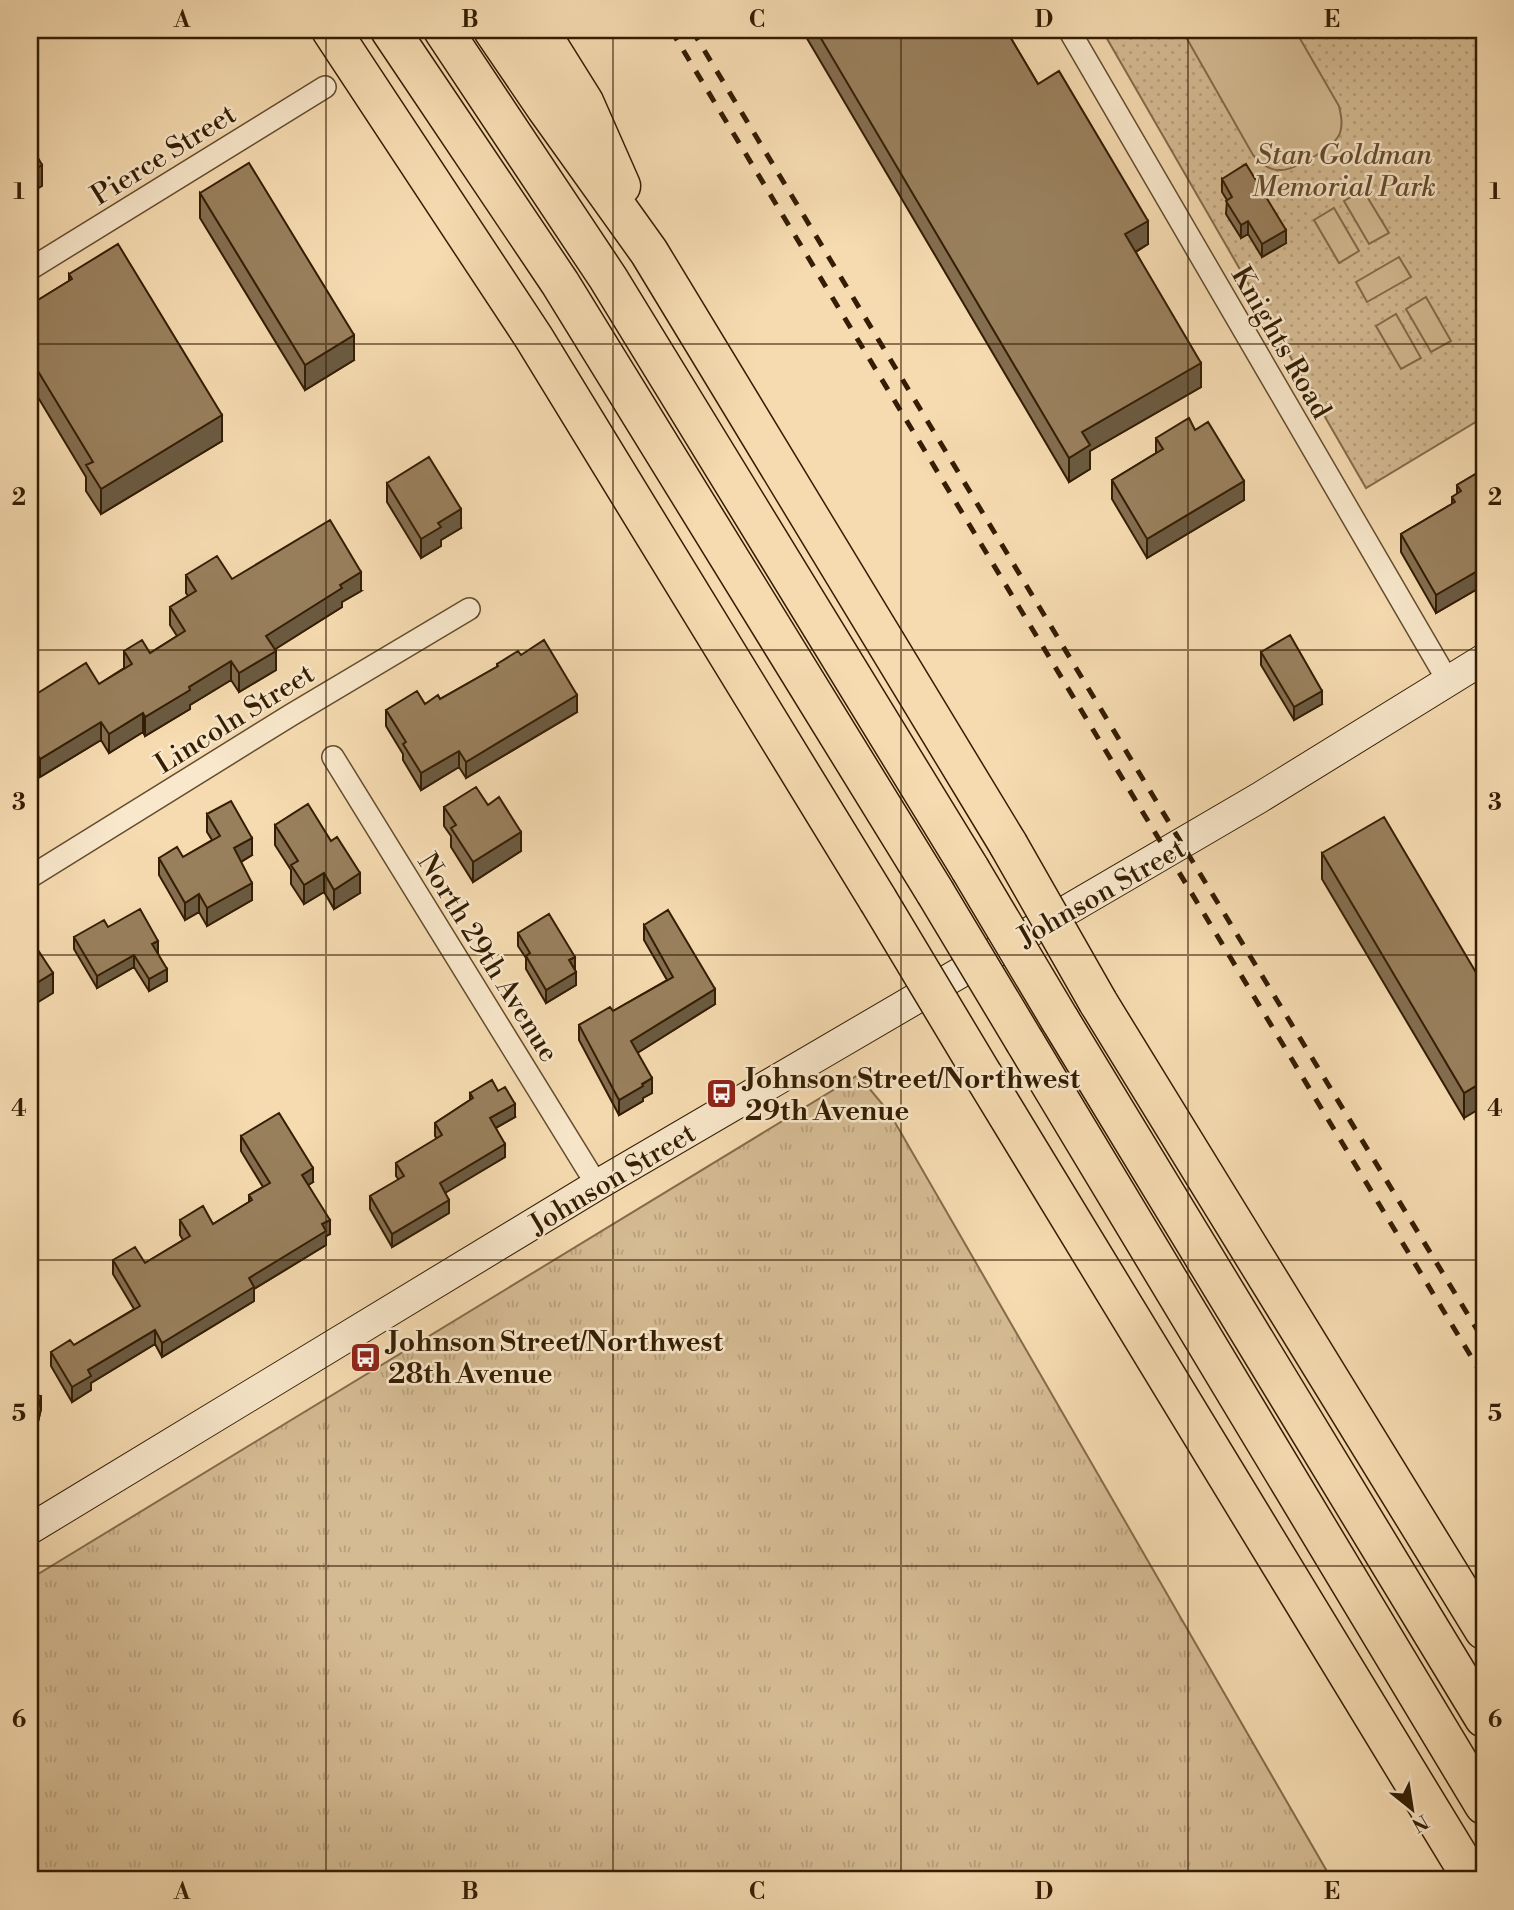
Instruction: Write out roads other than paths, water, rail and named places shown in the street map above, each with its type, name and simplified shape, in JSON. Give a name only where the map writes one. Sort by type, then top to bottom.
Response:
[{"type":"highway","points":[[331,30],[534,338],[1474,1880]]},
{"type":"highway","points":[[390,30],[560,283],[935,892],[1484,1805]]},
{"type":"highway","points":[[443,30],[608,278],[1484,1717]]},
{"type":"highway","points":[[493,30],[649,252],[1008,844],[1098,1002],[1484,1630]]},
{"type":"highway","points":[[539,30],[584,102],[649,252]]},
{"type":"street","name":"Knights Road","points":[[1069,30],[1448,681]]},
{"type":"street","name":"Pierce Street","points":[[30,269],[325,87]]},
{"type":"street","name":"Lincoln Street","points":[[30,877],[469,608]]},
{"type":"street","name":"Johnson Street","points":[[30,1529],[597,1185],[1204,831],[1484,659]]},
{"type":"street","name":"North 29th Avenue","points":[[333,757],[597,1185]]},
{"type":"railway","points":[[671,30],[1484,1378]]},
{"type":"railway","points":[[692,30],[1484,1341]]},
{"type":"place","name":"Johnson Street/Northwest 29th Avenue","points":[[722,1094]]},
{"type":"place","name":"Johnson Street/Northwest 28th Avenue","points":[[365,1357]]},
{"type":"park label","name":"Stan Goldman Memorial Park","points":[[1344,170]]}]
